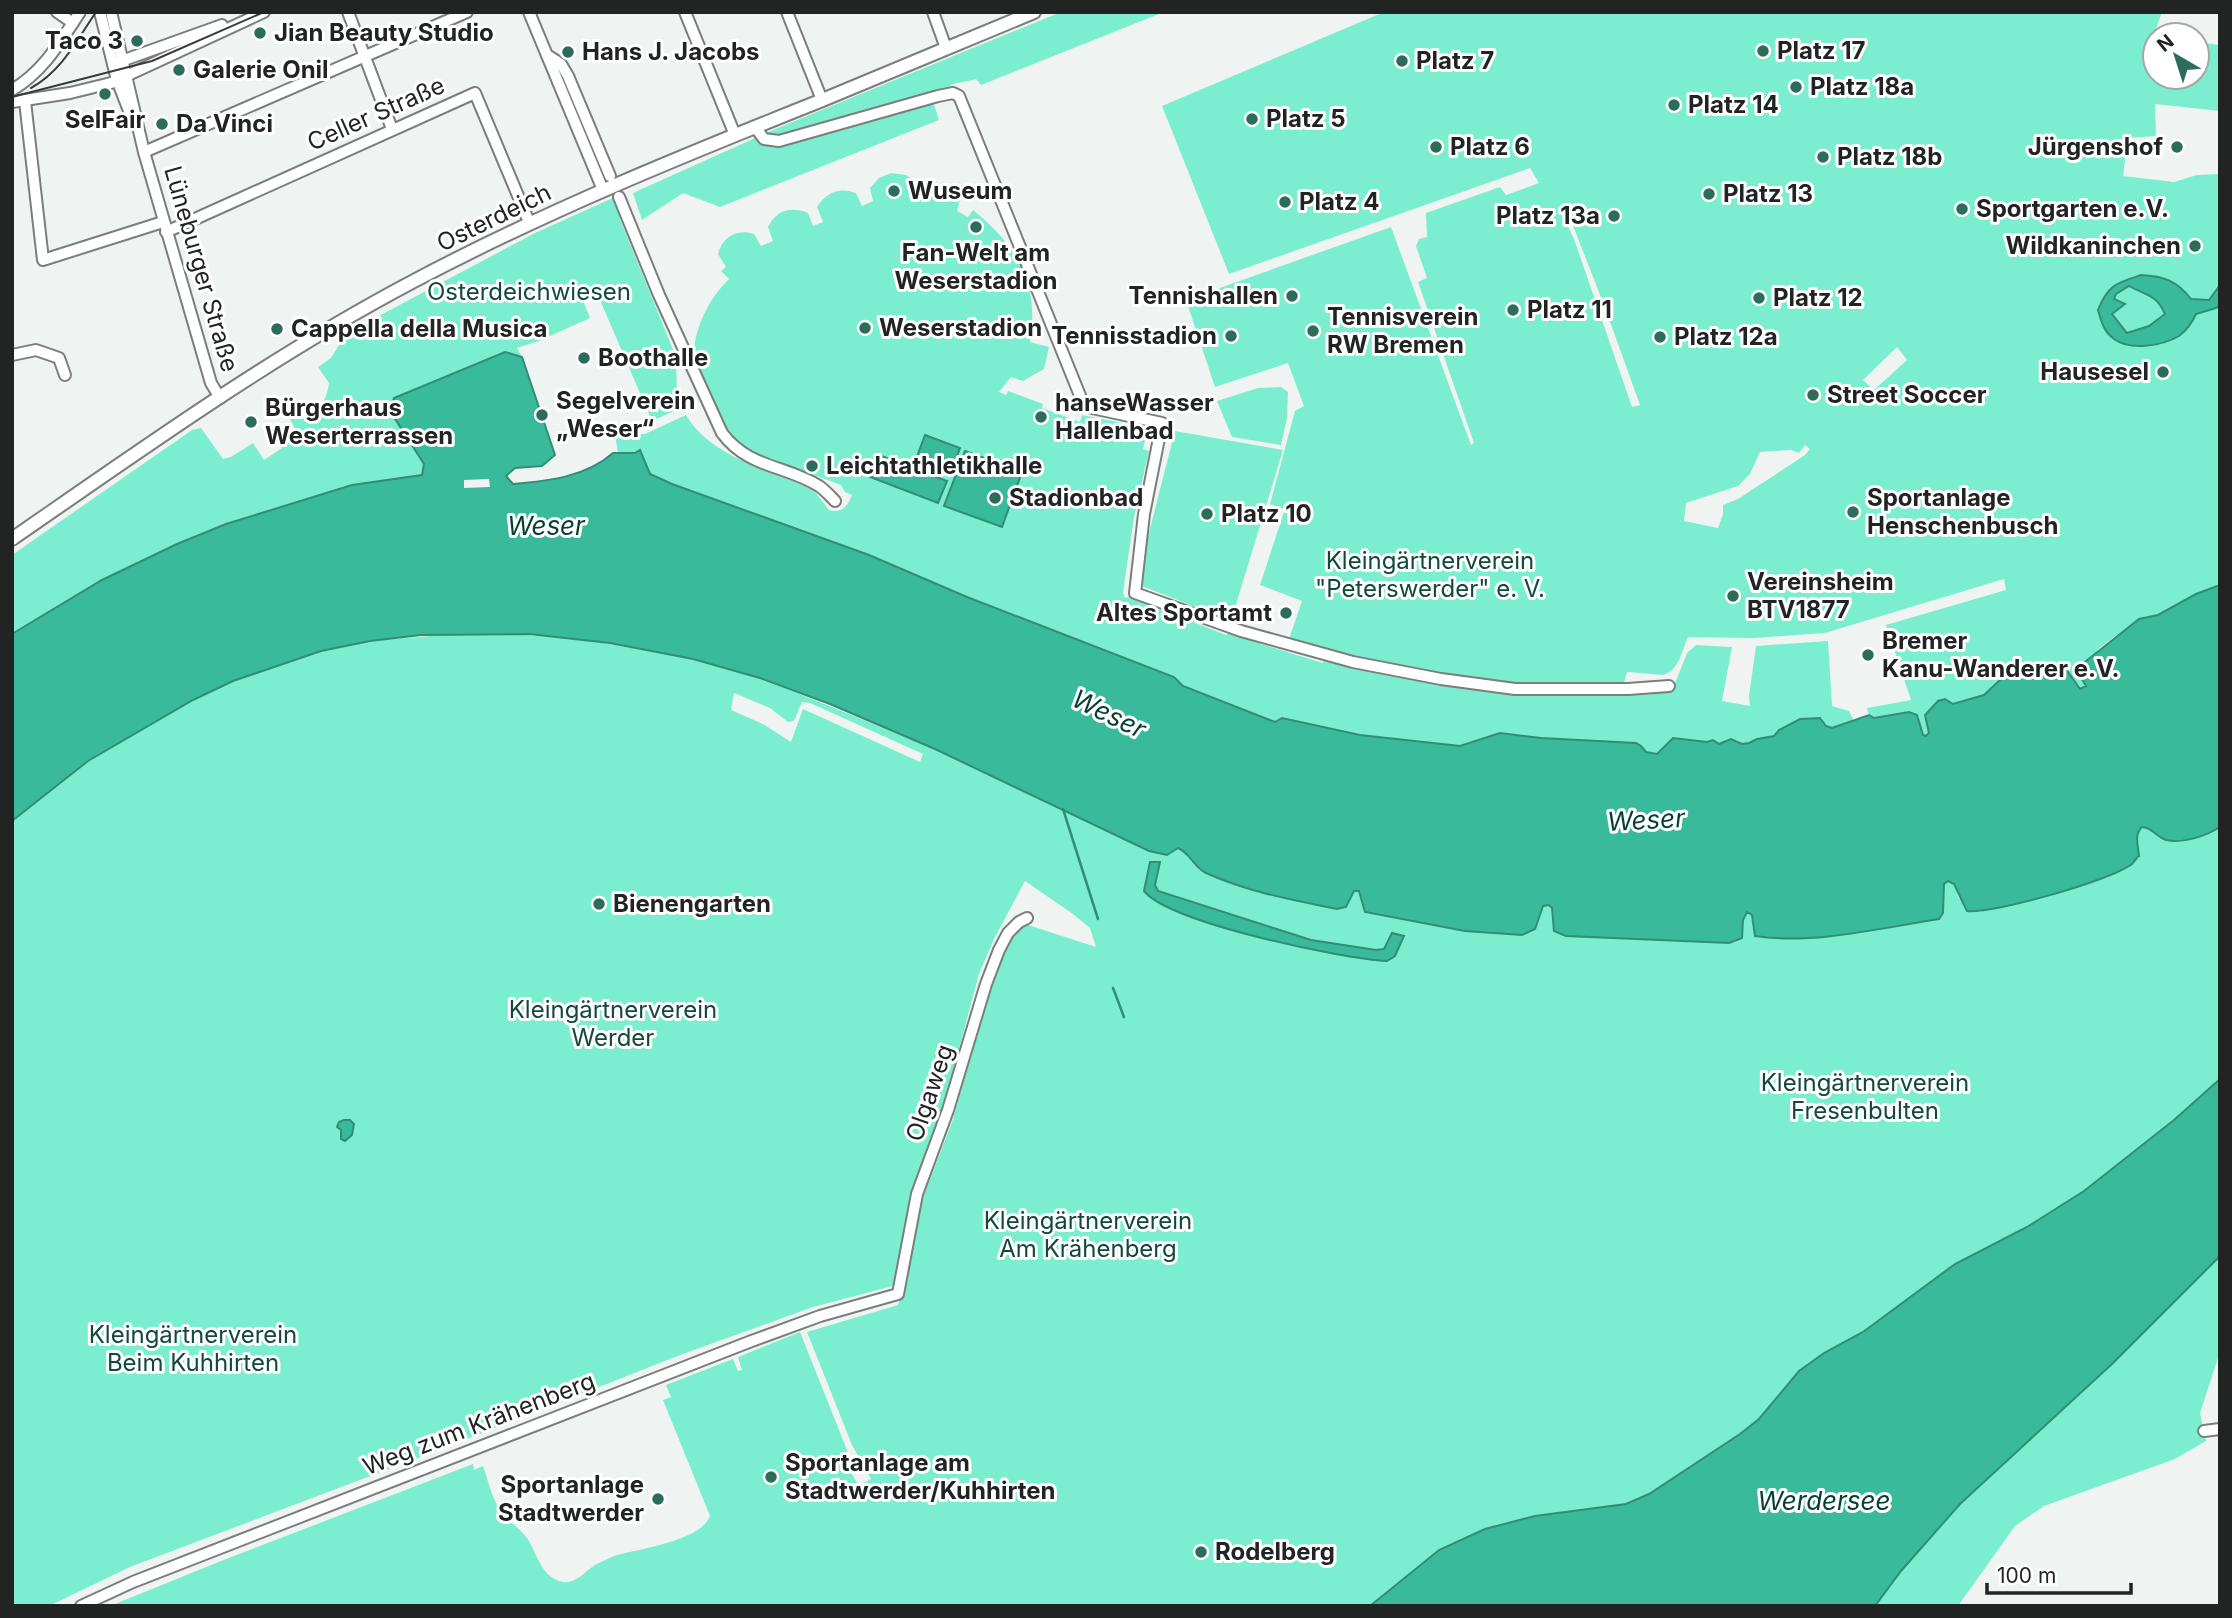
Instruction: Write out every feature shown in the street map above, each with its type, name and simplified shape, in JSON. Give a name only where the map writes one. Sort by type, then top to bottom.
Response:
[{"type":"main road","name":"Osterdeich","points":[[12,539],[220,398],[410,283],[529,222],[1034,12]]},
{"type":"street","points":[[57,12],[73,23]]},
{"type":"street","points":[[12,90],[46,61],[80,12]]},
{"type":"street","name":"Lüneburger Straße","points":[[100,12],[119,62]]},
{"type":"street","name":"Lüneburger Straße","points":[[111,12],[122,78],[211,383],[220,398]]},
{"type":"street","points":[[119,62],[253,12]]},
{"type":"street","points":[[12,102],[70,93],[122,78],[264,12]]},
{"type":"street","points":[[348,12],[392,130]]},
{"type":"street","points":[[144,152],[467,12]]},
{"type":"street","points":[[529,12],[603,190]]},
{"type":"street","points":[[685,12],[735,135]]},
{"type":"street","points":[[787,12],[822,100]]},
{"type":"street","points":[[933,12],[946,48]]},
{"type":"street","points":[[547,55],[561,64],[568,76],[610,176]]},
{"type":"street","name":"Celler Straße","points":[[25,101],[43,260],[165,227],[475,93],[529,222]]},
{"type":"street","points":[[755,127],[764,139],[779,141],[939,96],[953,93],[959,96],[1083,403],[1092,408],[1162,423],[1144,514],[1135,593],[1241,631],[1353,662],[1441,679],[1515,689],[1628,689],[1669,686]]},
{"type":"street","points":[[619,197],[659,295],[729,443],[747,457],[819,486],[835,501]]},
{"type":"street","points":[[12,355],[36,350],[59,358],[65,375]]},
{"type":"street","name":"Olgaweg","points":[[898,1294],[917,1194],[948,1110],[986,984],[1008,933],[1027,918]]},
{"type":"street","name":"Weg zum Krähenberg","points":[[81,1606],[133,1582],[749,1342],[820,1316],[898,1294]]},
{"type":"street","points":[[2204,1431],[2220,1429]]},
{"type":"green space","points":[[1061,12],[1164,12],[981,85],[976,79],[951,85],[955,94],[932,98],[939,120],[720,207],[683,193],[642,220],[633,193],[773,130]]},
{"type":"green space","name":"Kleingärtnerverein \"Peterswerder\" e. V.","points":[[1384,12],[2162,12],[2159,21],[2141,21],[2141,91],[2211,91],[2211,44],[2220,45],[2220,111],[2155,104],[2156,136],[2128,138],[2123,176],[2174,182],[2197,175],[2220,174],[2220,285],[2209,300],[2191,299],[2186,293],[2120,282],[2098,310],[2133,346],[2170,339],[2185,329],[2196,314],[2220,305],[2220,585],[2196,594],[2158,615],[2139,619],[2107,642],[2097,650],[2083,688],[2058,665],[2033,667],[2002,678],[1984,695],[1953,704],[1945,699],[1928,736],[1923,735],[1917,715],[1909,712],[1874,718],[1869,715],[1867,708],[1911,700],[1886,625],[2006,590],[2004,579],[1825,633],[1754,638],[1688,637],[1679,659],[1668,673],[1663,675],[1627,672],[1624,683],[1617,684],[1482,681],[1370,662],[1288,642],[1302,601],[1260,585],[1285,509],[1270,504],[1295,411],[1304,406],[1288,363],[1215,387],[1186,300],[1391,227],[1471,445],[1474,443],[1418,282],[1427,278],[1416,246],[1419,239],[1427,237],[1426,213],[1500,187],[1506,195],[1539,183],[1530,168],[1229,274],[1162,106]],"holes":[[[1559,207],[1570,218],[1604,305],[1640,405],[1632,407],[1574,239]],[[1897,347],[1907,360],[1874,390],[1863,380]],[[1805,445],[1810,449],[1805,455],[1738,499],[1723,505],[1718,528],[1684,521],[1686,503],[1738,486],[1750,474],[1760,452],[1791,450],[1799,453]]]},
{"type":"green space","points":[[891,173],[906,175],[912,179],[915,193],[929,193],[932,182],[963,187],[957,211],[968,217],[973,210],[1002,238],[1022,267],[1032,302],[1030,342],[1049,347],[1044,369],[1023,381],[1011,377],[999,392],[1006,395],[1008,391],[1043,404],[1042,408],[1080,422],[1082,415],[1148,428],[1143,449],[1149,451],[1134,517],[1123,592],[1125,598],[1133,596],[1226,635],[1231,631],[1261,641],[1261,644],[1323,663],[1324,660],[1498,693],[1623,696],[1624,693],[1672,691],[1687,653],[1696,645],[1732,647],[1722,701],[1750,706],[1756,646],[1828,641],[1832,706],[1849,711],[1854,721],[1832,728],[1800,719],[1773,735],[1742,744],[1736,740],[1719,744],[1713,741],[1673,738],[1658,754],[1646,752],[1636,743],[1500,733],[1460,746],[1360,735],[1282,718],[1275,722],[1183,686],[1174,677],[967,597],[869,555],[672,484],[650,474],[635,453],[618,453],[615,435],[645,434],[686,415],[697,429],[725,452],[809,488],[829,510],[837,511],[846,506],[852,495],[845,492],[841,485],[809,473],[794,472],[733,445],[693,361],[694,349],[708,306],[729,279],[721,271],[726,267],[718,254],[731,235],[742,232],[754,234],[761,246],[773,241],[768,227],[771,221],[780,213],[790,210],[808,213],[813,226],[823,222],[817,207],[829,194],[839,191],[856,193],[862,206],[873,201],[870,188],[879,178]]},
{"type":"green space","name":"Osterdeichwiesen","points":[[615,197],[620,219],[676,357],[677,392],[683,407],[652,421],[594,286],[580,293],[590,318],[517,348],[522,357],[505,353],[399,426],[424,464],[422,475],[352,485],[226,524],[102,580],[12,634],[12,555],[192,430],[201,428],[223,459],[253,443],[264,460],[282,448],[277,441],[295,429],[290,419],[296,415],[309,415],[319,408],[329,383],[318,367],[331,358],[342,340],[360,326],[535,233]]},
{"type":"green space","points":[[2129,286],[2154,299],[2165,314],[2149,326],[2127,333],[2112,314],[2125,305],[2114,299],[2116,294]]},
{"type":"green space","points":[[1281,387],[1288,392],[1287,418],[1281,445],[1232,437],[1217,401],[1258,388]]},
{"type":"green space","name":"Platz 10","points":[[1175,431],[1283,450],[1231,621],[1142,586],[1144,552]]},
{"type":"green space","points":[[467,633],[571,637],[693,659],[760,678],[935,749],[1149,851],[1174,851],[1178,848],[1206,873],[1238,885],[1337,909],[1346,907],[1354,891],[1359,891],[1411,921],[1465,931],[1522,935],[1535,929],[1543,906],[1549,905],[1552,908],[1554,931],[1566,936],[1729,943],[1742,937],[1743,920],[1747,912],[1752,915],[1755,936],[1799,938],[1847,934],[1939,919],[1944,884],[1948,881],[1954,884],[1959,898],[1978,912],[2064,891],[2128,866],[2139,856],[2137,837],[2142,827],[2148,827],[2155,834],[2214,831],[2220,827],[2220,1079],[2174,1120],[2084,1191],[2027,1227],[1955,1264],[1863,1332],[1824,1353],[1799,1371],[1759,1419],[1648,1494],[1626,1504],[1535,1516],[1485,1529],[1438,1550],[1370,1606],[110,1606],[473,1464],[474,1470],[483,1466],[501,1511],[527,1538],[544,1570],[560,1581],[571,1582],[595,1565],[614,1556],[682,1538],[704,1525],[710,1516],[663,1400],[671,1397],[666,1385],[733,1359],[738,1371],[742,1370],[738,1357],[800,1332],[849,1455],[843,1460],[859,1486],[871,1479],[852,1445],[807,1332],[898,1305],[907,1278],[918,1211],[952,1122],[996,970],[1002,953],[1021,927],[1028,925],[1096,947],[1090,928],[1025,881],[979,974],[944,1105],[911,1193],[893,1286],[813,1307],[680,1355],[130,1567],[49,1606],[12,1606],[12,821],[88,761],[193,700],[233,681],[321,651],[370,641]],"holes":[[[734,693],[770,708],[788,722],[794,721],[802,702],[810,703],[923,754],[920,762],[803,709],[791,742],[763,724],[731,710]]]},
{"type":"green space","points":[[2220,1256],[2220,1352],[2200,1413],[2206,1441],[2175,1459],[2044,1506],[2015,1526],[1958,1606],[1875,1606],[1901,1571],[1960,1504],[2112,1364]]},
{"type":"water","points":[[2141,275],[2163,278],[2181,288],[2191,299],[2209,300],[2220,285],[2220,305],[2196,314],[2184,331],[2172,339],[2146,346],[2121,343],[2105,330],[2098,310],[2109,290]],"holes":[[[2129,286],[2154,299],[2165,314],[2149,326],[2127,333],[2112,314],[2125,304],[2114,299],[2116,294]]]},
{"type":"water","name":"Weser","points":[[505,352],[522,357],[555,455],[542,466],[515,468],[506,476],[513,484],[579,473],[613,453],[635,453],[640,450],[650,474],[672,484],[869,555],[967,597],[1174,677],[1183,686],[1275,722],[1282,718],[1360,735],[1460,746],[1500,733],[1636,743],[1646,752],[1657,754],[1673,738],[1707,742],[1713,740],[1719,744],[1731,739],[1742,744],[1774,736],[1779,730],[1800,719],[1820,718],[1826,726],[1832,728],[1869,715],[1874,718],[1909,712],[1917,715],[1923,735],[1926,736],[1929,733],[1925,715],[1938,701],[1945,699],[1953,704],[1984,695],[2002,678],[2033,667],[2064,666],[2080,689],[2086,686],[2080,676],[2081,665],[2139,619],[2158,615],[2196,594],[2220,585],[2220,827],[2194,838],[2172,841],[2142,827],[2137,837],[2139,856],[2120,871],[2078,887],[2001,907],[1967,911],[1954,884],[1948,881],[1944,884],[1943,913],[1939,919],[1847,934],[1800,938],[1755,936],[1752,915],[1747,912],[1743,920],[1742,938],[1729,943],[1566,936],[1554,931],[1552,908],[1549,905],[1543,906],[1535,929],[1522,935],[1465,931],[1365,912],[1359,891],[1354,891],[1346,907],[1337,909],[1271,895],[1222,880],[1206,873],[1178,848],[1167,855],[1149,851],[935,749],[830,704],[760,678],[693,659],[610,643],[529,634],[421,635],[370,641],[321,651],[233,681],[193,700],[88,761],[12,821],[12,634],[102,580],[226,524],[352,485],[422,475],[424,464],[390,411],[394,398]]},
{"type":"water","points":[[925,435],[960,448],[950,475],[915,462]]},
{"type":"water","points":[[965,451],[1022,472],[1002,527],[944,506]]},
{"type":"water","points":[[879,455],[947,481],[938,503],[870,477]]},
{"type":"water","points":[[1150,862],[1160,862],[1155,885],[1158,891],[1311,940],[1376,950],[1384,949],[1392,933],[1404,936],[1395,956],[1387,961],[1334,954],[1221,927],[1160,903],[1144,891]]},
{"type":"water","name":"Werdersee","points":[[2220,1079],[2220,1256],[2112,1364],[1960,1504],[1901,1571],[1875,1606],[1370,1606],[1439,1550],[1485,1529],[1535,1516],[1626,1504],[1649,1494],[1759,1419],[1799,1371],[1824,1353],[1863,1332],[1955,1264],[2027,1227],[2084,1191],[2174,1120]]},
{"type":"water","points":[[350,1120],[354,1124],[352,1135],[345,1141],[341,1139],[341,1130],[337,1127],[339,1122]]},
{"type":"pier","points":[[489,479],[490,487],[464,488],[464,480]]},
{"type":"waterway","points":[[1063,809],[1098,919]]},
{"type":"waterway","points":[[1113,988],[1124,1017]]},
{"type":"tram line","points":[[31,88],[60,64],[96,12]]},
{"type":"tram line","points":[[12,97],[152,61],[264,12]]},
{"type":"place","name":"Jian Beauty Studio","points":[[260,33]]},
{"type":"place","name":"Taco 3","points":[[137,41]]},
{"type":"place","name":"Platz 17","points":[[1763,51]]},
{"type":"place","name":"Hans J. Jacobs","points":[[568,52]]},
{"type":"place","name":"Platz 7","points":[[1402,61]]},
{"type":"place","name":"Galerie Onil","points":[[179,70]]},
{"type":"place","name":"Platz 18a","points":[[1796,87]]},
{"type":"place","name":"SelFair","points":[[105,94]]},
{"type":"place","name":"Platz 14","points":[[1674,105]]},
{"type":"place","name":"Platz 5","points":[[1252,119]]},
{"type":"place","name":"Da Vinci","points":[[162,124]]},
{"type":"place","name":"Platz 6","points":[[1436,147]]},
{"type":"place","name":"Jürgenshof","points":[[2177,147]]},
{"type":"place","name":"Platz 18b","points":[[1823,157]]},
{"type":"place","name":"Wuseum","points":[[894,191]]},
{"type":"place","name":"Platz 13","points":[[1709,194]]},
{"type":"place","name":"Platz 4","points":[[1285,202]]},
{"type":"place","name":"Sportgarten e.V.","points":[[1962,209]]},
{"type":"place","name":"Platz 13a","points":[[1614,216]]},
{"type":"place","name":"Fan-Welt am Weserstadion","points":[[976,227]]},
{"type":"place","name":"Wildkaninchen","points":[[2195,246]]},
{"type":"place","name":"Tennishallen","points":[[1292,296]]},
{"type":"place","name":"Platz 12","points":[[1759,298]]},
{"type":"place","name":"Platz 11","points":[[1513,310]]},
{"type":"place","name":"Weserstadion","points":[[865,328]]},
{"type":"place","name":"Cappella della Musica","points":[[277,329]]},
{"type":"place","name":"Tennisverein RW Bremen","points":[[1313,331]]},
{"type":"place","name":"Tennisstadion","points":[[1231,336]]},
{"type":"place","name":"Platz 12a","points":[[1660,337]]},
{"type":"place","name":"Boothalle","points":[[584,358]]},
{"type":"place","name":"Hausesel","points":[[2163,372]]},
{"type":"place","name":"Street Soccer","points":[[1813,395]]},
{"type":"place","name":"Segelverein „Weser“","points":[[542,415]]},
{"type":"place","name":"hanseWasser Hallenbad","points":[[1041,417]]},
{"type":"place","name":"Bürgerhaus Weserterrassen","points":[[251,422]]},
{"type":"place","name":"Leichtathletikhalle","points":[[812,466]]},
{"type":"place","name":"Stadionbad","points":[[995,498]]},
{"type":"place","name":"Sportanlage Henschenbusch","points":[[1853,512]]},
{"type":"place","name":"Platz 10","points":[[1207,514]]},
{"type":"place","name":"Vereinsheim BTV1877","points":[[1733,596]]},
{"type":"place","name":"Altes Sportamt","points":[[1286,613]]},
{"type":"place","name":"Bremer Kanu-Wanderer e.V.","points":[[1868,655]]},
{"type":"place","name":"Bienengarten","points":[[599,904]]},
{"type":"place","name":"Sportanlage am Stadtwerder/Kuhhirten","points":[[771,1477]]},
{"type":"place","name":"Sportanlage Stadtwerder","points":[[658,1499]]},
{"type":"place","name":"Rodelberg","points":[[1201,1552]]},
{"type":"park label","name":"Kleingärtnerverein Werder","points":[[613,1024]]},
{"type":"park label","name":"Kleingärtnerverein Fresenbulten","points":[[1865,1097]]},
{"type":"park label","name":"Kleingärtnerverein Am Krähenberg","points":[[1088,1235]]},
{"type":"park label","name":"Kleingärtnerverein Beim Kuhhirten","points":[[193,1349]]}]
